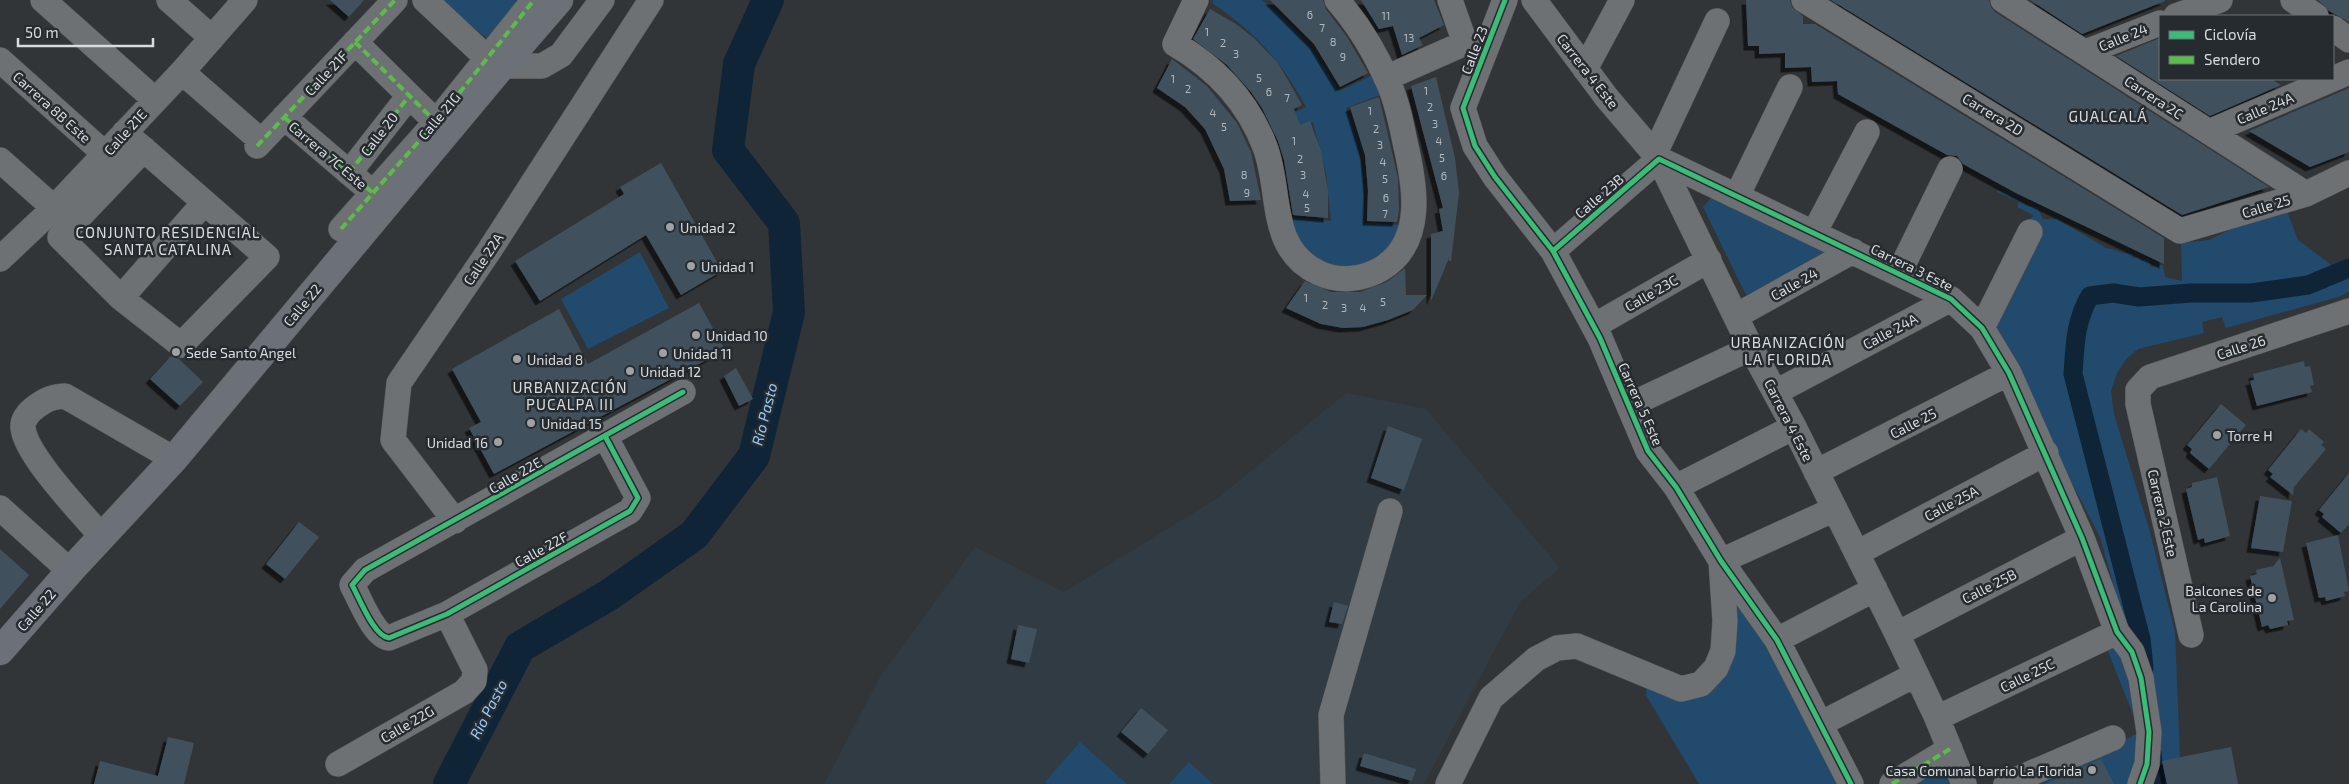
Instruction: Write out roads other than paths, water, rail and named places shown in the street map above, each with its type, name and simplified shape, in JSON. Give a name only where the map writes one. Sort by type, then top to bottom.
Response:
[{"type":"main road","name":"Calle 22","points":[[0,651],[70,571],[174,459],[494,62],[559,0]]},
{"type":"street","points":[[43,0],[154,99]]},
{"type":"street","points":[[169,0],[212,38]]},
{"type":"street","name":"Calle 21E","points":[[0,259],[54,208],[154,99],[182,72],[245,0]]},
{"type":"street","name":"Calle 21F","points":[[182,72],[255,139],[284,117],[395,0]]},
{"type":"street","points":[[425,0],[494,62],[542,66],[562,55],[602,0]]},
{"type":"street","name":"Calle 22A","points":[[455,521],[393,440],[400,383],[489,251],[652,0]]},
{"type":"street","points":[[1196,0],[1175,44],[1209,67],[1243,105],[1258,132],[1267,154],[1273,178],[1278,220],[1283,238],[1302,262],[1318,273],[1329,277],[1353,278],[1380,269],[1398,253],[1411,230],[1414,209],[1413,178],[1400,115],[1386,78],[1357,26],[1337,0]]},
{"type":"street","points":[[1386,78],[1475,48],[1450,0]]},
{"type":"street","name":"Calle 23","points":[[1463,108],[1475,48],[1506,0]]},
{"type":"street","name":"Carrera 4 Este","points":[[1534,0],[1585,69],[1657,156],[1751,348],[1776,392],[1875,589],[1937,718],[1956,766]]},
{"type":"street","points":[[1585,69],[1622,0]]},
{"type":"street","name":"Carrera 2D","points":[[1804,0],[2180,231]]},
{"type":"street","name":"Carrera 2C","points":[[2002,0],[2306,194]]},
{"type":"street","points":[[2183,15],[2220,0]]},
{"type":"street","points":[[2292,0],[2314,15]]},
{"type":"street","name":"Calle 21G","points":[[341,229],[436,122],[494,62],[531,1]]},
{"type":"street","name":"Calle 23B","points":[[1554,251],[1657,156],[1716,21]]},
{"type":"street","name":"Calle 24","points":[[2086,52],[2159,23]]},
{"type":"street","points":[[2334,29],[2349,40]]},
{"type":"street","points":[[355,42],[436,122]]},
{"type":"street","name":"Carrera 8B Este","points":[[0,60],[105,154]]},
{"type":"street","name":"Calle 24A","points":[[2334,75],[2349,72]]},
{"type":"street","name":"Calle 24A","points":[[2208,132],[2293,85],[2315,80]]},
{"type":"street","points":[[1737,196],[1790,87]]},
{"type":"street","name":"Calle 20","points":[[349,173],[409,96]]},
{"type":"street","name":"Carrera 5 Este","points":[[1463,108],[1475,146],[1494,177],[1554,251],[1594,326],[1630,405],[1648,451],[1676,487],[1721,560],[1777,640],[1851,784]]},
{"type":"street","name":"Carrera 7C Este","points":[[284,117],[373,193]]},
{"type":"street","points":[[1814,232],[1867,132]]},
{"type":"street","points":[[124,133],[144,149],[267,257],[181,345],[121,298],[60,237],[144,149]]},
{"type":"street","name":"Carrera 3 Este","points":[[1657,156],[1951,299],[1982,328],[2009,373],[2082,538],[2117,632],[2132,652],[2141,678],[2149,732],[2148,764],[2140,784]]},
{"type":"street","points":[[0,160],[54,208]]},
{"type":"street","points":[[1899,273],[1950,169]]},
{"type":"street","name":"Calle 25","points":[[2180,231],[2306,194],[2349,173]]},
{"type":"street","points":[[121,298],[204,203]]},
{"type":"street","points":[[1982,328],[2030,232]]},
{"type":"street","name":"Calle 24","points":[[1736,316],[1853,251]]},
{"type":"street","name":"Calle 23C","points":[[1594,326],[1709,260]]},
{"type":"street","name":"Calle 24A","points":[[1776,392],[1951,299]]},
{"type":"street","name":"Calle 26","points":[[2138,390],[2150,377],[2349,311]]},
{"type":"street","points":[[1630,405],[1751,348]]},
{"type":"street","name":"Calle 25","points":[[1816,472],[2009,373]]},
{"type":"street","name":"Carrera 2 Este","points":[[2138,390],[2138,404],[2191,635]]},
{"type":"street","name":"Calle 22E","points":[[384,637],[376,629],[352,585],[365,570],[683,392]]},
{"type":"street","points":[[102,537],[41,464],[27,442],[23,426],[29,412],[50,397],[65,396],[174,459]]},
{"type":"street","points":[[1676,487],[1794,427]]},
{"type":"street","name":"Calle 22F","points":[[384,637],[389,638],[447,614],[630,511],[638,498],[604,436]]},
{"type":"street","name":"Calle 25A","points":[[1857,553],[2046,453]]},
{"type":"street","points":[[0,508],[70,571]]},
{"type":"street","points":[[1721,560],[1835,510]]},
{"type":"street","points":[[1333,784],[1331,715],[1390,511]]},
{"type":"street","name":"Calle 25B","points":[[1897,634],[2082,538]]},
{"type":"street","name":"Carrera 5 Este","points":[[1448,784],[1491,698],[1536,659],[1557,648],[1577,646],[1681,689],[1701,684],[1716,668],[1723,651],[1725,621],[1721,560]]},
{"type":"street","points":[[1777,640],[1875,589]]},
{"type":"street","name":"Calle 22G","points":[[338,764],[464,692],[474,681],[475,670],[447,614]]},
{"type":"street","name":"Calle 25C","points":[[1937,718],[2117,632]]},
{"type":"street","points":[[1820,724],[1915,675]]},
{"type":"street","points":[[2006,784],[2113,738]]},
{"type":"street","points":[[1892,784],[1956,766]]},
{"type":"street","points":[[1921,784],[1956,766]]},
{"type":"waterway","name":"Río Pasto","points":[[449,784],[520,647],[609,595],[694,535],[754,456],[789,312],[784,223],[728,150],[739,64],[768,0]]},
{"type":"waterway","points":[[2144,668],[2141,639],[2073,374],[2077,334],[2085,305],[2090,296],[2113,293],[2139,297],[2191,293],[2251,293],[2308,285],[2349,268]]},
{"type":"waterway","points":[[2152,753],[2156,784]]},
{"type":"place","name":"Unidad 2","points":[[670,227]]},
{"type":"place","name":"Unidad 1","points":[[691,266]]},
{"type":"place","name":"Unidad 10","points":[[696,335]]},
{"type":"place","name":"Sede Santo Angel","points":[[176,352]]},
{"type":"place","name":"Unidad 11","points":[[663,353]]},
{"type":"place","name":"Unidad 8","points":[[517,359]]},
{"type":"place","name":"Unidad 12","points":[[630,371]]},
{"type":"place","name":"Unidad 15","points":[[531,423]]},
{"type":"place","name":"Torre H","points":[[2217,435]]},
{"type":"place","name":"Unidad 16","points":[[498,442]]},
{"type":"place","name":"Balcones de La Carolina","points":[[2272,598]]},
{"type":"place","name":"Casa Comunal barrio La Florida","points":[[2092,770]]},
{"type":"district","name":"GUALCALÁ","points":[[2108,116]]},
{"type":"district","name":"CONJUNTO RESIDENCIAL SANTA CATALINA","points":[[168,240]]},
{"type":"district","name":"URBANIZACIÓN LA FLORIDA","points":[[1788,350]]},
{"type":"district","name":"URBANIZACIÓN PUCALPA III","points":[[570,396]]}]
